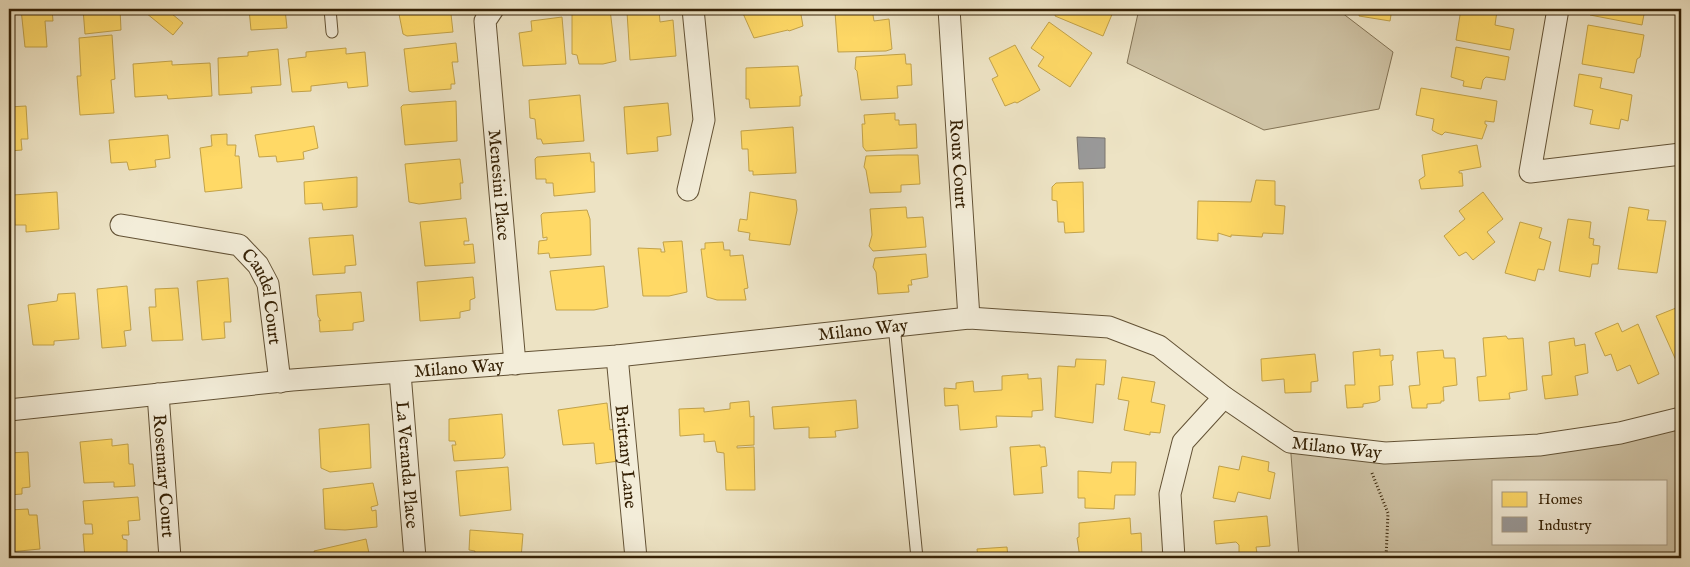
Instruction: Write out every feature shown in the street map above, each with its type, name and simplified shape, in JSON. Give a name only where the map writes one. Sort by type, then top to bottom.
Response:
[{"type":"street","name":"Menesini Place","points":[[493,9],[484,21],[515,364]]},
{"type":"street","points":[[688,190],[704,120],[693,9]]},
{"type":"street","name":"Roux Court","points":[[950,9],[969,318]]},
{"type":"street","points":[[1558,9],[1530,172],[1681,154]]},
{"type":"street","name":"Caudel Court","points":[[121,225],[239,245],[258,264],[268,284],[280,382]]},
{"type":"street","name":"Milano Way","points":[[9,410],[280,382],[617,356],[969,318],[1109,327],[1158,346],[1224,397],[1290,442],[1385,453],[1539,445],[1620,433],[1681,418]]},
{"type":"street","name":"Brittany Lane","points":[[617,356],[636,558]]},
{"type":"street","name":"La Veranda Place","points":[[400,373],[415,558]]},
{"type":"street","name":"Rosemary Court","points":[[158,394],[170,558]]},
{"type":"street","points":[[1174,558],[1170,494],[1183,442],[1224,397]]},
{"type":"lane","points":[[330,9],[332,32]]},
{"type":"lane","points":[[894,325],[917,558]]},
{"type":"path","points":[[1365,451],[1388,513],[1386,558]]},
{"type":"shaded area","points":[[1139,9],[1337,9],[1393,52],[1379,109],[1264,130],[1127,63]]},
{"type":"shaded area","points":[[1681,418],[1681,558],[1299,558],[1290,442],[1385,453]]},
{"type":"building: Homes","points":[[21,9],[52,9],[53,21],[45,21],[47,47],[25,47]]},
{"type":"building: Homes","points":[[83,9],[120,9],[121,30],[85,34]]},
{"type":"building: Homes","points":[[150,9],[172,9],[175,11],[172,14],[183,23],[173,35],[146,13]]},
{"type":"building: Homes","points":[[249,9],[285,9],[287,28],[251,30]]},
{"type":"building: Homes","points":[[398,9],[446,9],[442,10],[442,13],[451,14],[453,32],[407,36],[403,34]]},
{"type":"building: Homes","points":[[589,9],[610,9],[616,61],[603,64],[579,64],[577,55],[572,54],[572,13],[589,12]]},
{"type":"building: Homes","points":[[741,9],[800,9],[803,26],[789,31],[754,38]]},
{"type":"building: Homes","points":[[872,9],[874,21],[889,19],[892,49],[886,51],[838,52],[835,12]]},
{"type":"building: Homes","points":[[1057,9],[1111,9],[1113,12],[1103,36],[1055,16]]},
{"type":"building: Homes","points":[[1360,9],[1392,9],[1390,21],[1359,16]]},
{"type":"building: Homes","points":[[1461,9],[1497,11],[1495,25],[1514,29],[1510,50],[1456,40]]},
{"type":"building: Homes","points":[[1591,9],[1645,9],[1642,25],[1590,15]]},
{"type":"building: Homes","points":[[659,10],[660,22],[673,20],[676,56],[630,60],[627,12]]},
{"type":"building: Homes","points":[[562,17],[566,64],[523,66],[519,33],[532,31],[531,21]]},
{"type":"building: Homes","points":[[1049,22],[1092,53],[1070,87],[1038,66],[1044,57],[1031,48]]},
{"type":"building: Homes","points":[[1588,25],[1644,35],[1640,57],[1637,59],[1634,73],[1582,64]]},
{"type":"building: Homes","points":[[112,35],[115,79],[111,80],[114,113],[80,115],[77,76],[81,76],[79,38]]},
{"type":"building: Homes","points":[[456,43],[458,62],[452,62],[455,84],[451,84],[451,89],[409,91],[404,49]]},
{"type":"building: Homes","points":[[1015,45],[1040,90],[1017,103],[1005,106],[992,79],[998,76],[989,58]]},
{"type":"building: Homes","points":[[1456,47],[1509,57],[1505,80],[1486,77],[1483,80],[1481,89],[1463,86],[1464,81],[1451,77]]},
{"type":"building: Homes","points":[[346,48],[346,54],[365,52],[368,86],[348,88],[347,82],[311,86],[311,91],[292,92],[288,59],[306,57],[306,52]]},
{"type":"building: Homes","points":[[278,49],[281,85],[251,87],[252,93],[219,95],[218,58],[248,56],[248,52]]},
{"type":"building: Homes","points":[[905,54],[906,64],[911,64],[912,85],[897,86],[898,98],[861,100],[857,71],[855,69],[856,57]]},
{"type":"building: Homes","points":[[172,61],[172,65],[210,63],[212,96],[168,99],[167,95],[135,97],[133,64]]},
{"type":"building: Homes","points":[[798,66],[802,96],[800,96],[800,106],[750,108],[749,99],[746,99],[746,68]]},
{"type":"building: Homes","points":[[1579,74],[1602,78],[1600,88],[1632,95],[1628,121],[1621,119],[1619,129],[1590,124],[1593,110],[1574,106]]},
{"type":"building: Homes","points":[[1421,88],[1497,101],[1494,122],[1485,121],[1487,125],[1482,139],[1445,132],[1442,135],[1437,133],[1432,130],[1434,119],[1416,115]]},
{"type":"building: Homes","points":[[580,95],[584,141],[543,144],[541,139],[537,139],[535,119],[530,118],[529,100]]},
{"type":"building: Homes","points":[[456,101],[457,141],[405,145],[401,107],[403,105]]},
{"type":"building: Homes","points":[[668,103],[671,135],[657,137],[658,151],[627,154],[624,107]]},
{"type":"building: Homes","points":[[26,106],[28,139],[21,139],[22,150],[9,151],[9,107]]},
{"type":"building: Homes","points":[[895,113],[895,120],[899,120],[899,125],[916,124],[917,148],[866,151],[863,147],[862,124],[865,124],[864,115]]},
{"type":"building: Homes","points":[[314,126],[318,148],[303,152],[304,159],[277,162],[276,156],[259,157],[255,135]]},
{"type":"building: Homes","points":[[793,127],[796,173],[753,175],[753,171],[749,171],[748,149],[742,149],[741,131]]},
{"type":"building: Homes","points":[[227,134],[227,145],[236,145],[235,156],[239,156],[242,188],[205,192],[200,148],[212,146],[211,135]]},
{"type":"building: Homes","points":[[168,135],[170,158],[155,160],[156,167],[129,170],[127,162],[111,163],[109,140]]},
{"type":"building: Homes","points":[[1477,145],[1481,167],[1459,171],[1459,173],[1462,173],[1463,186],[1421,189],[1419,180],[1425,176],[1422,155]]},
{"type":"building: Homes","points":[[590,153],[591,162],[594,162],[595,192],[554,196],[553,183],[546,183],[546,179],[536,179],[535,159],[537,157]]},
{"type":"building: Homes","points":[[918,155],[920,184],[901,185],[901,192],[870,193],[864,167],[866,156]]},
{"type":"building: Homes","points":[[460,159],[463,183],[460,183],[461,199],[419,204],[409,202],[405,164]]},
{"type":"building: Homes","points":[[357,177],[357,207],[323,210],[322,203],[305,204],[304,182]]},
{"type":"building: Homes","points":[[1256,180],[1275,181],[1275,205],[1285,206],[1283,234],[1263,233],[1262,237],[1231,235],[1231,237],[1218,233],[1218,241],[1197,239],[1198,201],[1251,202]]},
{"type":"building: Homes","points":[[1083,182],[1084,232],[1065,233],[1064,222],[1058,222],[1057,201],[1052,200],[1052,187],[1056,183]]},
{"type":"building: Homes","points":[[57,192],[59,229],[26,232],[26,225],[15,225],[13,195]]},
{"type":"building: Homes","points":[[750,192],[796,200],[797,210],[790,245],[749,240],[750,233],[738,231],[740,219],[747,220]]},
{"type":"building: Homes","points":[[1483,192],[1503,219],[1487,232],[1495,242],[1473,260],[1466,252],[1459,256],[1444,236],[1465,219],[1459,211]]},
{"type":"building: Homes","points":[[906,207],[907,218],[923,217],[926,247],[873,251],[869,246],[872,235],[870,209]]},
{"type":"building: Homes","points":[[1629,207],[1649,210],[1647,220],[1666,221],[1657,273],[1618,269]]},
{"type":"building: Homes","points":[[587,210],[590,219],[591,255],[550,258],[549,253],[538,254],[539,241],[547,240],[547,237],[543,238],[541,215],[543,213]]},
{"type":"building: Homes","points":[[466,218],[469,241],[464,241],[464,245],[473,244],[475,263],[425,266],[420,222]]},
{"type":"building: Homes","points":[[1568,219],[1591,222],[1589,238],[1594,239],[1593,245],[1600,246],[1598,264],[1592,264],[1590,277],[1559,271]]},
{"type":"building: Homes","points":[[1520,222],[1542,228],[1539,238],[1551,242],[1544,270],[1538,269],[1535,281],[1505,273]]},
{"type":"building: Homes","points":[[1681,230],[1681,255],[1677,254]]},
{"type":"building: Homes","points":[[353,235],[356,265],[345,266],[345,273],[313,275],[309,238]]},
{"type":"building: Homes","points":[[682,241],[687,292],[669,296],[643,296],[638,248],[661,249],[661,252],[665,252],[663,242]]},
{"type":"building: Homes","points":[[723,242],[724,250],[730,250],[730,256],[743,255],[748,288],[744,289],[746,300],[717,300],[707,297],[701,249],[705,249],[705,243]]},
{"type":"building: Homes","points":[[926,254],[928,277],[911,280],[912,285],[908,285],[909,292],[878,294],[876,272],[873,267],[875,258]]},
{"type":"building: Homes","points":[[604,266],[608,307],[594,310],[556,310],[550,271]]},
{"type":"building: Homes","points":[[473,277],[475,298],[470,300],[470,310],[460,312],[460,318],[420,321],[417,282]]},
{"type":"building: Homes","points":[[228,278],[231,322],[224,322],[225,338],[202,340],[197,281]]},
{"type":"building: Homes","points":[[127,286],[131,330],[124,331],[126,346],[102,348],[97,289]]},
{"type":"building: Homes","points":[[178,288],[183,340],[152,341],[149,307],[156,307],[155,289]]},
{"type":"building: Homes","points":[[361,292],[364,321],[353,323],[353,330],[320,332],[319,320],[321,321],[318,316],[316,295]]},
{"type":"building: Homes","points":[[75,293],[79,339],[54,341],[54,345],[33,345],[28,305],[57,301],[58,294]]},
{"type":"building: Homes","points":[[1681,306],[1681,366],[1679,367],[1656,316]]},
{"type":"building: Homes","points":[[1618,323],[1622,332],[1638,324],[1659,374],[1638,384],[1630,365],[1617,371],[1611,354],[1605,356],[1595,333]]},
{"type":"building: Homes","points":[[1506,336],[1508,339],[1523,338],[1527,390],[1509,393],[1510,399],[1479,401],[1477,377],[1486,376],[1483,338]]},
{"type":"building: Homes","points":[[1574,338],[1575,346],[1585,344],[1588,373],[1575,376],[1578,395],[1545,399],[1542,376],[1552,375],[1549,342]]},
{"type":"building: Homes","points":[[1380,349],[1380,356],[1393,355],[1393,360],[1391,361],[1393,385],[1379,386],[1380,400],[1376,402],[1363,404],[1363,407],[1347,408],[1345,385],[1355,385],[1353,352]]},
{"type":"building: Homes","points":[[1443,350],[1444,358],[1455,358],[1457,385],[1443,387],[1444,401],[1441,401],[1441,403],[1427,404],[1427,408],[1412,408],[1409,386],[1420,385],[1417,352]]},
{"type":"building: Homes","points":[[1315,354],[1318,381],[1311,382],[1311,392],[1285,393],[1284,379],[1262,381],[1261,359]]},
{"type":"building: Homes","points":[[1076,359],[1106,360],[1104,385],[1096,384],[1093,423],[1055,417],[1058,366],[1075,367]]},
{"type":"building: Homes","points":[[1028,374],[1028,379],[1041,378],[1043,410],[1032,411],[1032,417],[996,416],[997,427],[960,430],[958,405],[945,406],[944,388],[956,389],[956,383],[973,381],[974,392],[1002,390],[1002,376]]},
{"type":"building: Homes","points":[[1122,377],[1155,382],[1151,402],[1165,405],[1160,433],[1150,432],[1150,435],[1124,430],[1129,401],[1118,399]]},
{"type":"building: Homes","points":[[856,400],[858,428],[835,431],[836,437],[809,438],[809,427],[774,429],[772,407]]},
{"type":"building: Homes","points":[[749,401],[750,417],[754,416],[754,445],[737,446],[737,448],[754,447],[755,490],[726,490],[724,453],[717,452],[715,441],[704,442],[704,434],[680,436],[679,409],[704,408],[704,412],[730,409],[730,403]]},
{"type":"building: Homes","points":[[607,403],[610,430],[614,429],[619,461],[596,464],[594,443],[563,445],[558,410]]},
{"type":"building: Homes","points":[[502,414],[505,455],[503,458],[454,461],[452,445],[456,445],[455,441],[449,441],[449,419]]},
{"type":"building: Homes","points":[[369,424],[371,468],[330,472],[321,468],[319,429]]},
{"type":"building: Homes","points":[[112,439],[112,446],[128,444],[129,464],[133,464],[135,486],[114,487],[114,482],[84,483],[80,442]]},
{"type":"building: Homes","points":[[1040,445],[1040,447],[1045,447],[1047,466],[1041,467],[1043,493],[1014,495],[1010,447]]},
{"type":"building: Homes","points":[[28,452],[30,487],[22,488],[22,494],[9,495],[9,453]]},
{"type":"building: Homes","points":[[1242,456],[1269,462],[1268,471],[1275,473],[1270,499],[1238,492],[1235,502],[1213,498],[1219,466],[1239,470]]},
{"type":"building: Homes","points":[[1112,462],[1136,462],[1135,495],[1115,495],[1114,509],[1085,508],[1085,498],[1078,498],[1078,471],[1111,473]]},
{"type":"building: Homes","points":[[508,467],[511,510],[460,516],[456,471]]},
{"type":"building: Homes","points":[[373,483],[378,505],[371,507],[372,511],[376,510],[377,527],[345,530],[325,529],[323,489]]},
{"type":"building: Homes","points":[[138,497],[140,520],[128,521],[129,535],[122,535],[123,539],[127,540],[127,555],[125,558],[85,558],[83,534],[93,534],[92,524],[85,524],[83,501]]},
{"type":"building: Homes","points":[[28,509],[29,515],[37,515],[40,549],[9,552],[9,510]]},
{"type":"building: Homes","points":[[1267,516],[1270,546],[1256,547],[1257,553],[1239,555],[1239,545],[1236,542],[1216,544],[1214,521]]},
{"type":"building: Homes","points":[[1130,518],[1131,534],[1141,533],[1142,556],[1080,558],[1077,538],[1079,537],[1079,523]]},
{"type":"building: Homes","points":[[470,530],[523,534],[521,558],[474,558],[475,551],[469,550]]},
{"type":"building: Homes","points":[[366,539],[370,558],[316,558],[314,551]]},
{"type":"building: Homes","points":[[1007,547],[1008,558],[978,558],[977,549]]},
{"type":"building: Industry","points":[[1077,137],[1105,138],[1105,168],[1079,169]]}]
